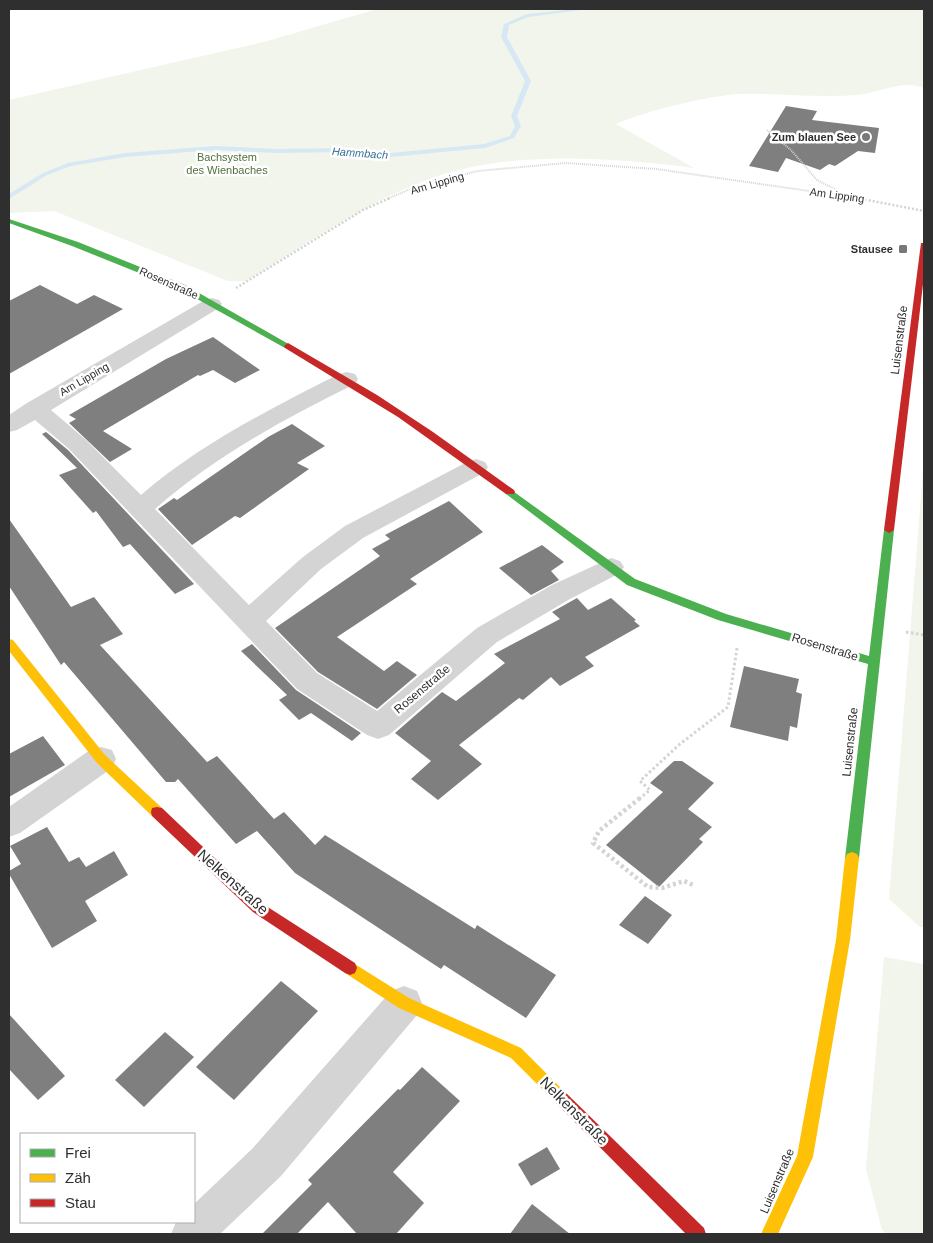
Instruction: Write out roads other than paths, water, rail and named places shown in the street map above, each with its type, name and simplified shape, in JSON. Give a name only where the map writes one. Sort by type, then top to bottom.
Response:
[{"type":"street","name":"Rosenstraße","points":[[9,221],[75,244],[182,287],[347,379],[382,401],[476,467],[631,582],[741,622],[873,661]]},
{"type":"street","name":"Luisenstraße","points":[[769,1234],[805,1157],[843,940],[873,661],[924,245]]},
{"type":"street","name":"Am Lipping","points":[[9,425],[212,304]]},
{"type":"street","points":[[141,508],[184,472],[234,439],[260,423],[347,379]]},
{"type":"street","name":"Rosenstraße","points":[[35,408],[77,444],[141,508],[248,622],[307,681],[378,727],[487,635],[561,592],[611,567]]},
{"type":"street","points":[[248,622],[312,563],[354,532],[476,467]]},
{"type":"street","name":"Nelkenstraße","points":[[9,642],[101,760],[258,908],[404,1003],[516,1053],[698,1234]]},
{"type":"street","points":[[9,824],[101,760]]},
{"type":"street","points":[[191,1234],[267,1162],[404,1003]]},
{"type":"waterway","name":"Hammbach","points":[[9,197],[45,174],[70,164],[125,155],[215,148],[277,151],[344,150],[391,155],[485,146],[512,137],[518,126],[514,116],[528,81],[504,37],[507,24],[527,16],[586,9]]},
{"type":"place","name":"Zum blauen See","points":[[866,137]]},
{"type":"place","name":"Stausee","points":[[903,249]]},
{"type":"park label","name":"Bachsystem des Wienbaches","points":[[227,163]]}]
